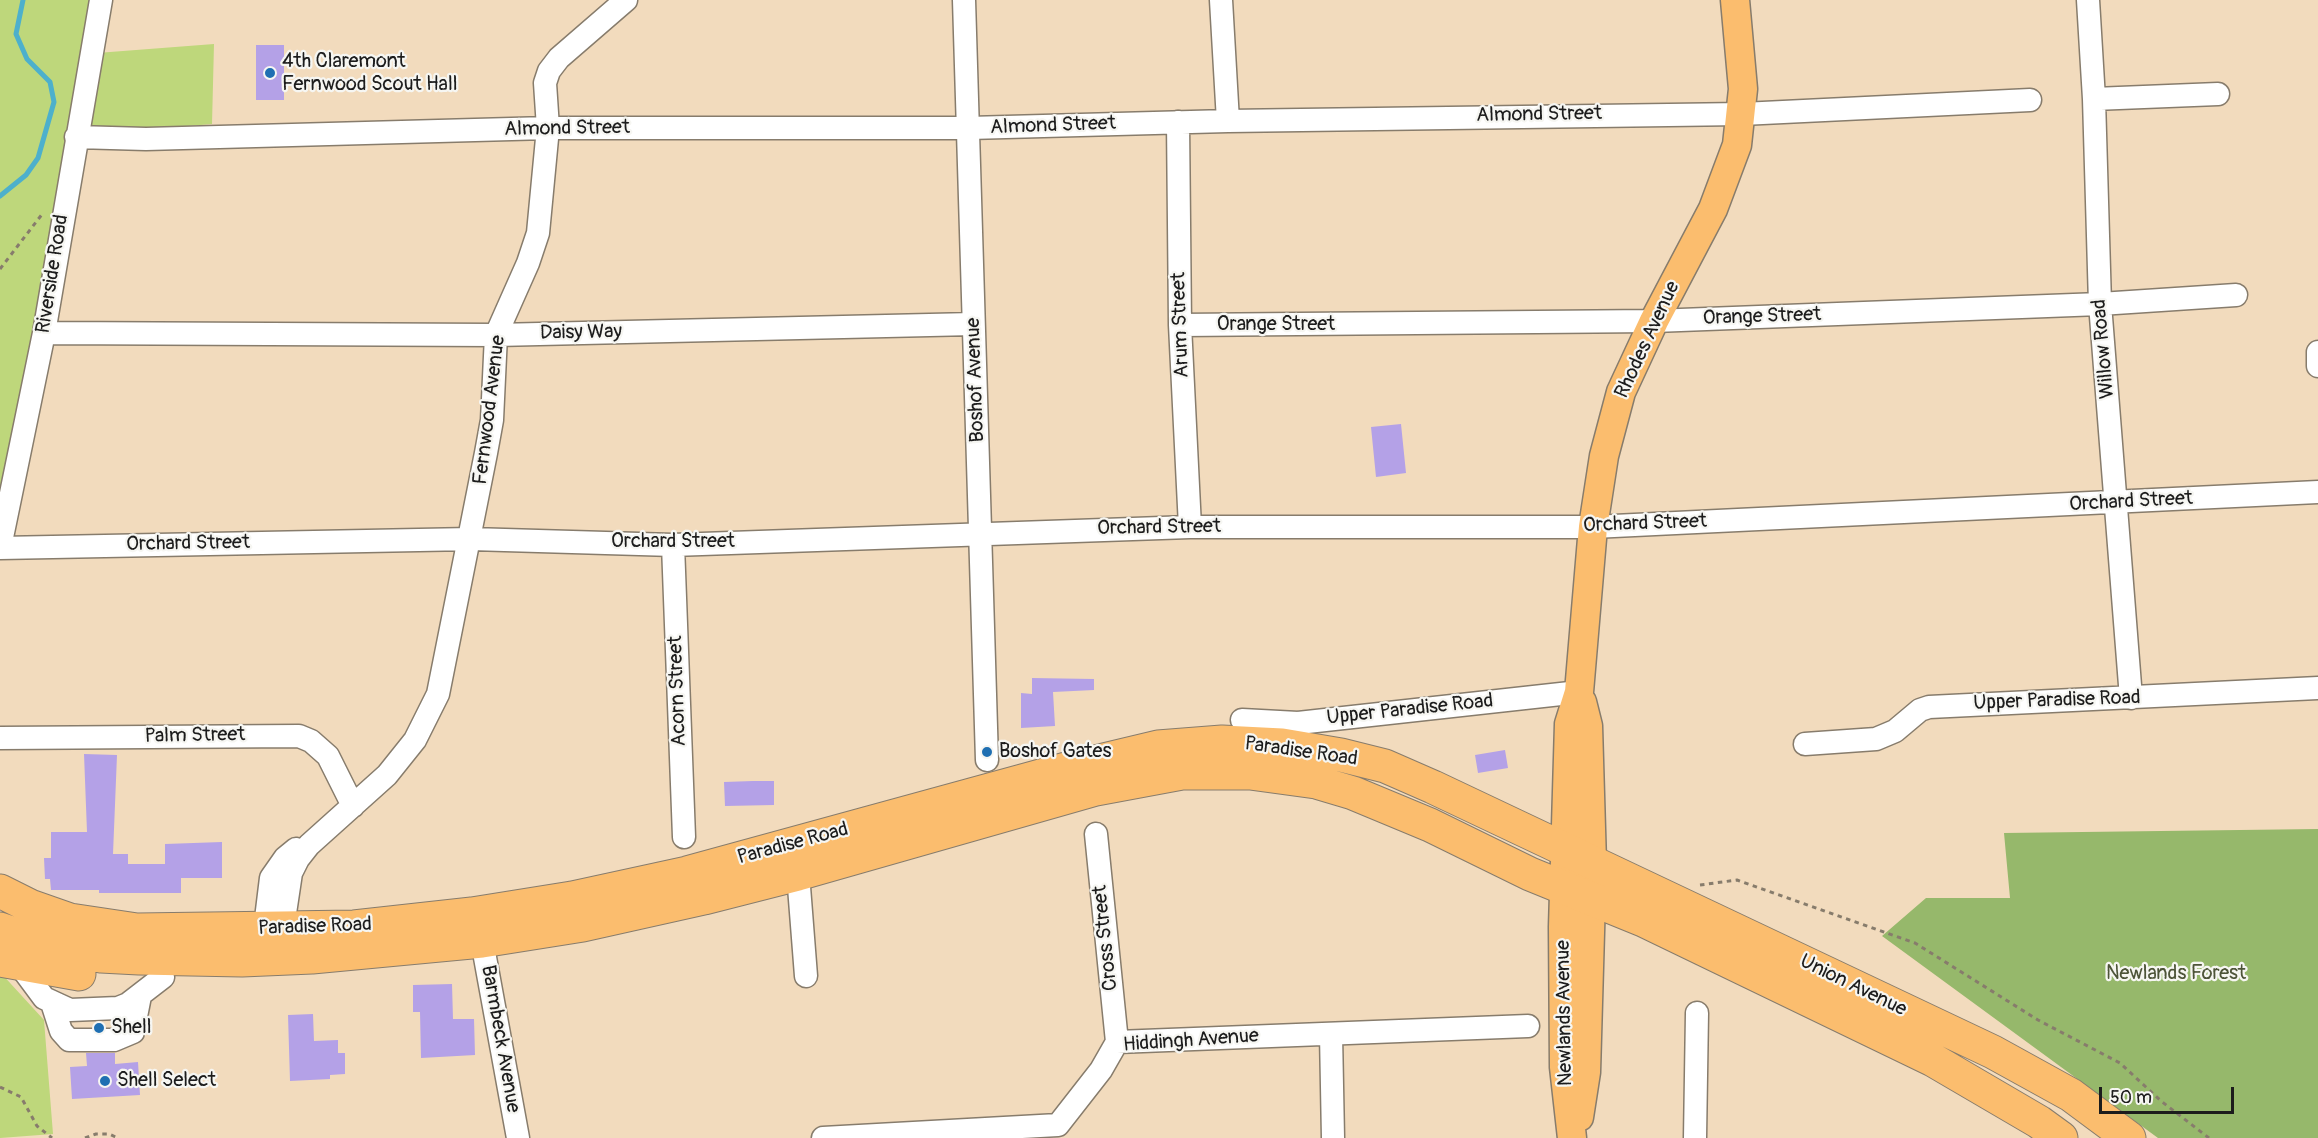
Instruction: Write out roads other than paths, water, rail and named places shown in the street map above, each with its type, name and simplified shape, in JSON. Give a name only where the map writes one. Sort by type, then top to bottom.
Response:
[{"type":"highway","name":"Paradise Road","points":[[0,929],[33,942],[80,953],[140,958],[214,959],[354,927],[472,914],[572,898],[687,873],[1105,759],[1158,747],[1221,742],[1309,749],[1385,766],[1579,857]]},
{"type":"highway","name":"Paradise Road","points":[[0,891],[30,906],[70,920],[112,929],[367,954],[482,940],[631,915],[798,874],[1096,789],[1182,773],[1216,772],[1250,773],[1316,782],[1353,792],[1430,825],[1530,874],[1578,892]]},
{"type":"highway","name":"Union Avenue","points":[[1579,857],[2019,1065],[2071,1095],[2130,1138]]},
{"type":"highway","name":"Union Avenue","points":[[1578,892],[1775,982],[1924,1055],[2039,1122],[2061,1138]]},
{"type":"highway","points":[[9,962],[152,986],[186,976],[214,959]]},
{"type":"main road","name":"Rhodes Avenue","points":[[1578,892],[1579,857],[1569,724],[1579,692],[1593,527],[1604,456],[1621,392],[1654,321],[1713,209],[1737,145],[1742,114],[1743,68],[1735,0]]},
{"type":"main road","name":"Newlands Avenue","points":[[1574,1138],[1586,1072],[1578,892]]},
{"type":"street","name":"Riverside Road","points":[[0,548],[44,333],[101,0]]},
{"type":"street","name":"Fernwood Avenue","points":[[272,944],[271,878],[274,871],[289,853],[309,845],[387,775],[415,740],[438,694],[471,539],[492,420],[496,335],[528,263],[538,233],[548,128],[545,83],[549,71],[565,52],[626,0]]},
{"type":"street","name":"Boshof Avenue","points":[[964,0],[987,760]]},
{"type":"street","points":[[1221,0],[1228,121]]},
{"type":"street","name":"Willow Road","points":[[2088,0],[2094,99],[2100,304],[2131,698]]},
{"type":"street","points":[[2094,99],[2218,94]]},
{"type":"street","name":"Almond Street","points":[[76,137],[146,139],[548,128],[969,128],[1228,121],[1742,114],[2030,100]]},
{"type":"street","name":"Arum Street","points":[[1178,122],[1180,326],[1190,527]]},
{"type":"street","name":"Orange Street","points":[[1180,326],[1654,321],[2100,304],[2236,295]]},
{"type":"street","name":"Daisy Way","points":[[44,333],[496,335],[974,324]]},
{"type":"street","points":[[2318,352],[2318,366]]},
{"type":"street","name":"Orchard Street","points":[[0,548],[471,539],[673,545],[1190,527],[1593,527],[2318,492]]},
{"type":"street","name":"Acorn Street","points":[[673,545],[684,837]]},
{"type":"street","name":"Upper Paradise Road","points":[[1805,744],[1875,739],[1895,731],[1920,710],[1929,707],[2318,688]]},
{"type":"street","name":"Upper Paradise Road","points":[[1242,720],[1298,723],[1579,692]]},
{"type":"street","name":"Palm Street","points":[[0,738],[299,736],[311,741],[328,756],[353,806]]},
{"type":"street","name":"Cross Street","points":[[1095,834],[1117,1042]]},
{"type":"street","points":[[798,874],[806,976]]},
{"type":"street","name":"Barmbeck Avenue","points":[[482,940],[518,1138]]},
{"type":"street","points":[[9,962],[44,998],[70,1010],[111,1010],[128,1004],[152,986]]},
{"type":"street","points":[[52,1003],[61,1031],[69,1040],[114,1040],[133,1032],[152,986]]},
{"type":"street","points":[[1695,1138],[1697,1013]]},
{"type":"street","name":"Hiddingh Avenue","points":[[823,1138],[1058,1132],[1101,1070],[1117,1042],[1528,1026]]},
{"type":"street","points":[[1331,1034],[1333,1138]]},
{"type":"waterway","points":[[0,196],[26,175],[38,158],[54,102],[50,82],[27,59],[16,34],[23,0]]},
{"type":"place","name":"4th Claremont Fernwood Scout Hall","points":[[270,73]]},
{"type":"place","name":"Boshof Gates","points":[[987,752]]},
{"type":"place","name":"Shell","points":[[99,1028]]},
{"type":"place","name":"Shell Select","points":[[105,1081]]},
{"type":"park label","name":"Newlands Forest","points":[[2176,974]]}]
